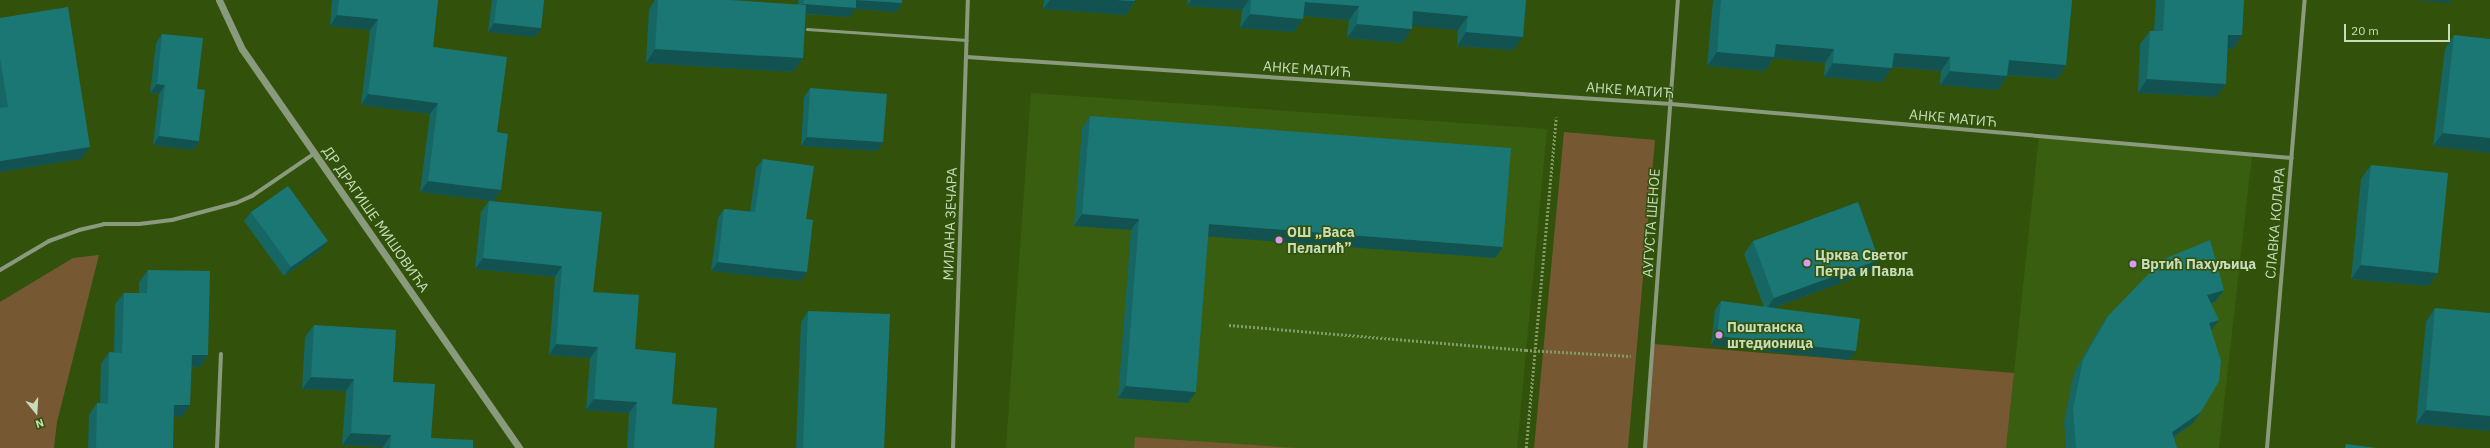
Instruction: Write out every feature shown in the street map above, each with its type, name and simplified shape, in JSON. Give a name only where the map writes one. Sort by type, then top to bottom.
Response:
[{"type":"street","name":"ДР ДРАГИШЕ МИШОВИЋА","points":[[219,0],[242,49],[316,153],[519,448]]},
{"type":"street","name":"МИЛАНА ЗЕЧАРА","points":[[953,448],[968,0]]},
{"type":"street","name":"АУГУСТА ШЕНОЕ","points":[[1645,448],[1678,0]]},
{"type":"street","name":"СЛАВКА КОЛАРА","points":[[2267,448],[2305,0]]},
{"type":"street","name":"АНКЕ МАТИЋ","points":[[967,58],[1671,104],[2292,158]]},
{"type":"street","points":[[0,270],[49,241],[79,230],[104,224],[139,224],[172,220],[236,203],[252,196],[316,153]]},
{"type":"street","points":[[217,448],[221,354]]},
{"type":"lane","points":[[806,29],[967,40]]},
{"type":"path","points":[[1526,448],[1558,97]]},
{"type":"path","points":[[1229,325],[1535,350],[1652,357]]},
{"type":"shaded area","name":"ОШ „Васа Пелагић”","points":[[1031,93],[1547,129],[1517,448],[1006,448]]},
{"type":"shaded area","points":[[1564,132],[1655,140],[1628,448],[1534,448]]},
{"type":"shaded area","name":"Вртић Пахуљица","points":[[2039,136],[2252,155],[2219,448],[2006,448]]},
{"type":"shaded area","points":[[99,255],[57,422],[54,448],[0,448],[0,302],[73,258]]},
{"type":"shaded area","points":[[1653,344],[2014,373],[2006,448],[1645,448]]},
{"type":"shaded area","points":[[1135,437],[1297,448],[1134,448]]},
{"type":"building","points":[[339,0],[438,0],[433,47],[507,57],[497,132],[508,134],[501,190],[428,181],[438,103],[368,94],[378,19],[337,15]]},
{"type":"building","points":[[497,0],[544,0],[541,28],[494,23]]},
{"type":"building","points":[[658,0],[729,0],[806,5],[803,58],[655,49]]},
{"type":"building","points":[[804,0],[856,0],[856,8],[803,4]]},
{"type":"building","points":[[857,0],[902,0],[902,3]]},
{"type":"building","points":[[1251,0],[1526,0],[1523,37],[1466,32],[1468,16],[1413,11],[1412,29],[1357,24],[1359,6],[1305,2],[1303,19],[1250,14]]},
{"type":"building","points":[[1721,0],[2072,0],[2066,65],[2009,60],[2007,76],[1950,71],[1950,57],[1894,53],[1892,68],[1833,63],[1834,49],[1776,44],[1774,57],[1717,52]]},
{"type":"building","points":[[2165,0],[2244,0],[2242,35],[2228,35],[2226,84],[2147,79],[2150,31],[2163,31]]},
{"type":"building","points":[[68,7],[90,147],[0,161],[0,108],[8,107],[0,58],[0,18]]},
{"type":"building","points":[[162,34],[203,38],[197,89],[205,90],[199,141],[159,136],[165,85],[157,84]]},
{"type":"building","points":[[2454,35],[2490,39],[2490,138],[2443,133]]},
{"type":"building","points":[[810,88],[887,94],[883,142],[807,137]]},
{"type":"building","points":[[1090,116],[1511,148],[1503,247],[1209,224],[1196,392],[1126,386],[1139,219],[1082,214]]},
{"type":"building","points":[[763,159],[814,166],[806,219],[813,220],[807,272],[718,262],[724,209],[755,212]]},
{"type":"building","points":[[2371,165],[2448,173],[2438,273],[2361,265]]},
{"type":"building","points":[[288,186],[328,241],[291,267],[251,212]]},
{"type":"building","points":[[489,201],[602,212],[593,292],[639,295],[635,349],[676,353],[672,404],[717,408],[714,448],[634,448],[637,402],[594,399],[598,347],[556,344],[562,266],[483,258]]},
{"type":"building","name":"Црква Светог Петра и Павла","points":[[1858,202],[1879,260],[1774,298],[1753,241]]},
{"type":"building","points":[[2210,240],[2224,290],[2207,295],[2219,320],[2209,323],[2221,361],[2219,381],[2201,412],[2172,432],[2177,448],[2076,448],[2073,409],[2083,360],[2108,316],[2162,260]]},
{"type":"building","points":[[148,270],[210,271],[208,355],[192,355],[190,405],[174,405],[173,448],[96,448],[97,403],[108,404],[109,352],[122,353],[124,293],[147,293]]},
{"type":"building","points":[[1721,301],[1860,319],[1856,351],[1717,336]]},
{"type":"building","points":[[2435,308],[2490,313],[2490,416],[2426,410]]},
{"type":"building","points":[[808,311],[890,314],[884,448],[803,448]]},
{"type":"building","points":[[314,325],[396,330],[393,382],[435,384],[431,438],[473,440],[473,448],[390,448],[391,435],[351,433],[354,379],[311,377]]},
{"type":"building","points":[[2346,444],[2377,448],[2345,448]]},
{"type":"place","name":"ОШ „Васа Пелагић”","points":[[1279,240]]},
{"type":"place","name":"Црква Светог Петра и Павла","points":[[1807,263]]},
{"type":"place","name":"Вртић Пахуљица","points":[[2133,264]]},
{"type":"place","name":"Поштанска штедионица","points":[[1719,335]]}]
